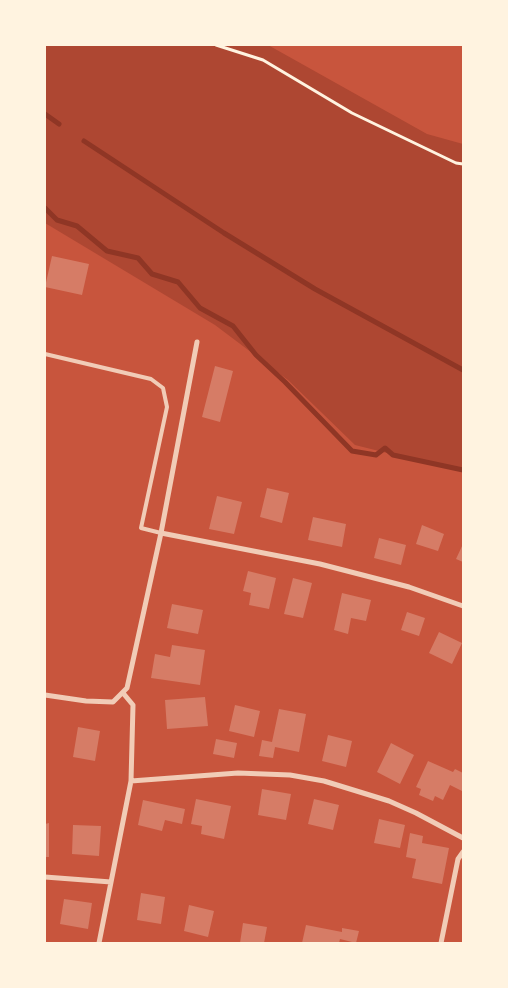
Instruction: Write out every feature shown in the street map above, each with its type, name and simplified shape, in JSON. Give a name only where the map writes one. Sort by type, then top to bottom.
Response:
[{"type":"street","points":[[45,696],[113,702],[127,688],[161,533],[198,342]]},
{"type":"street","points":[[161,533],[320,564],[409,587],[463,606]]},
{"type":"street","points":[[99,943],[131,781],[133,705],[123,693]]},
{"type":"street","points":[[131,781],[238,773],[290,775],[324,781],[390,801],[463,838]]},
{"type":"street","points":[[441,943],[458,860],[463,852]]},
{"type":"street","points":[[45,877],[111,882]]},
{"type":"lane","points":[[45,354],[151,379],[163,388],[167,407],[141,528],[161,533]]},
{"type":"path","points":[[216,45],[263,60],[352,113],[463,164]]},
{"type":"shaded area","points":[[45,45],[268,45],[427,134],[463,144],[463,472],[355,445],[288,380],[215,325],[45,223]]},
{"type":"building","points":[[52,256],[89,264],[82,295],[45,287]]},
{"type":"building","points":[[215,366],[233,371],[220,422],[202,417]]},
{"type":"building","points":[[267,488],[289,493],[282,523],[260,517]]},
{"type":"building","points":[[217,496],[242,502],[234,534],[209,529]]},
{"type":"building","points":[[313,517],[346,524],[342,547],[308,540]]},
{"type":"building","points":[[422,525],[444,534],[438,551],[416,544]]},
{"type":"building","points":[[379,538],[406,545],[401,565],[374,558]]},
{"type":"building","points":[[463,544],[463,562],[456,559]]},
{"type":"building","points":[[248,571],[276,578],[269,609],[249,605],[251,593],[243,591]]},
{"type":"building","points":[[293,578],[312,583],[303,618],[284,614]]},
{"type":"building","points":[[342,593],[371,600],[366,621],[351,618],[348,634],[334,630]]},
{"type":"building","points":[[172,604],[203,610],[198,634],[167,628]]},
{"type":"building","points":[[407,612],[425,618],[419,636],[401,630]]},
{"type":"building","points":[[439,632],[462,643],[452,664],[429,653]]},
{"type":"building","points":[[172,645],[205,650],[200,685],[151,678],[155,654],[170,657]]},
{"type":"building","points":[[205,697],[208,726],[167,729],[165,700]]},
{"type":"building","points":[[235,705],[260,711],[254,737],[229,731]]},
{"type":"building","points":[[279,709],[306,714],[299,752],[275,747],[273,758],[259,756],[262,740],[272,742]]},
{"type":"building","points":[[78,727],[100,731],[95,761],[73,757]]},
{"type":"building","points":[[328,735],[352,741],[346,767],[322,761]]},
{"type":"building","points":[[216,739],[237,743],[234,758],[213,754]]},
{"type":"building","points":[[391,743],[414,755],[400,784],[377,772]]},
{"type":"building","points":[[428,761],[453,772],[455,769],[463,773],[462,791],[450,785],[443,800],[435,796],[433,801],[419,795],[421,789],[416,787]]},
{"type":"building","points":[[262,789],[291,794],[286,820],[258,815]]},
{"type":"building","points":[[196,799],[231,806],[224,839],[201,834],[202,826],[191,824]]},
{"type":"building","points":[[314,799],[339,805],[333,830],[308,824]]},
{"type":"building","points":[[143,800],[185,809],[182,824],[165,820],[162,831],[138,825]]},
{"type":"building","points":[[379,819],[405,825],[400,848],[374,843]]},
{"type":"building","points":[[49,823],[49,857],[45,857],[45,824]]},
{"type":"building","points":[[73,825],[101,826],[99,856],[72,854]]},
{"type":"building","points":[[410,833],[423,836],[422,843],[449,848],[442,884],[412,878],[416,859],[406,857]]},
{"type":"building","points":[[141,893],[165,897],[161,924],[137,920]]},
{"type":"building","points":[[64,899],[92,903],[88,929],[60,924]]},
{"type":"building","points":[[189,905],[214,911],[208,937],[184,931]]},
{"type":"building","points":[[243,923],[267,927],[264,943],[240,943]]},
{"type":"building","points":[[306,925],[342,932],[342,928],[359,931],[356,943],[340,939],[339,943],[302,943]]},
{"type":"waterway","points":[[45,114],[59,124]]},
{"type":"waterway","points":[[84,141],[224,233],[315,289],[463,370]]},
{"type":"waterway","points":[[45,208],[57,220],[77,226],[107,251],[138,258],[152,274],[178,282],[200,308],[233,326],[256,355],[352,451],[376,455],[385,448],[393,455],[463,470]]}]
